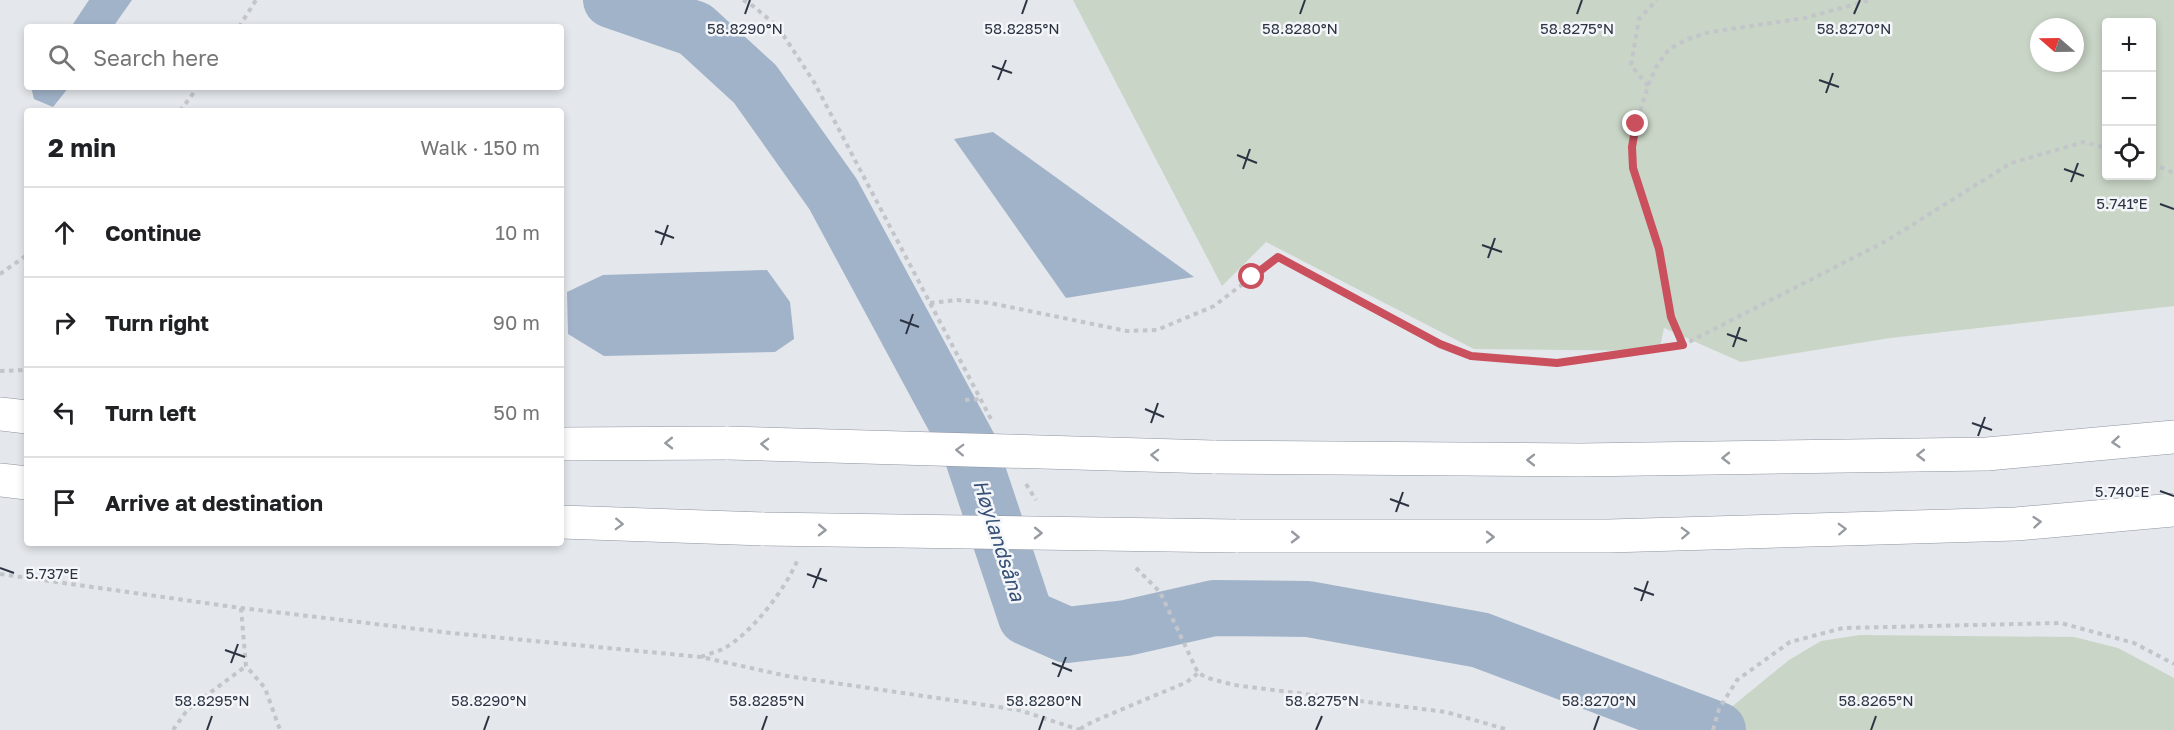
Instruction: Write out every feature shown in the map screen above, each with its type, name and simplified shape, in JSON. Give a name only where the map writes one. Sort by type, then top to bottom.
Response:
[{"type":"highway","points":[[0,414],[24,417]]},
{"type":"highway","points":[[564,444],[728,443],[1213,457],[1580,460],[1987,454],[2174,437]]},
{"type":"highway","points":[[0,480],[24,483]]},
{"type":"highway","points":[[564,522],[764,529],[1236,536],[1609,536],[2016,524],[2174,510]]},
{"type":"path","points":[[241,24],[256,0]]},
{"type":"path","points":[[743,0],[778,27],[814,82],[996,429]]},
{"type":"path","points":[[1648,86],[1631,65],[1639,19],[1657,0]]},
{"type":"path","points":[[1683,345],[1671,317],[1659,249],[1633,168],[1632,147],[1636,124],[1656,67],[1669,49],[1688,39],[1710,32],[1805,18],[1870,0]]},
{"type":"path","points":[[182,108],[196,90]]},
{"type":"path","points":[[930,303],[957,300],[990,303],[1127,331],[1157,330],[1214,306],[1278,257],[1440,344],[1471,356],[1557,363],[1683,345],[1887,240],[2012,163],[2084,142],[2102,147]]},
{"type":"path","points":[[2156,165],[2174,173]]},
{"type":"path","points":[[0,274],[24,257]]},
{"type":"path","points":[[0,371],[24,370]]},
{"type":"path","points":[[964,400],[981,399]]},
{"type":"path","points":[[1023,478],[1033,498],[1042,505]]},
{"type":"path","points":[[701,657],[722,649],[739,638],[750,627],[787,580],[801,553]]},
{"type":"path","points":[[1128,563],[1154,585],[1167,602],[1198,673],[1208,678],[1234,685],[1446,712],[1509,730]]},
{"type":"path","points":[[0,574],[241,608],[451,633],[701,657],[787,676],[1018,710],[1080,730],[1092,722],[1187,682],[1198,673]]},
{"type":"path","points":[[241,608],[246,666],[265,688],[280,730]]},
{"type":"path","points":[[1713,730],[1719,709],[1737,680],[1790,642],[1843,628],[2061,623],[2134,643],[2174,664]]},
{"type":"path","points":[[173,730],[188,709],[246,666]]},
{"type":"green space","points":[[1073,0],[2174,0],[2174,306],[1890,338],[1741,362],[1664,328],[1659,351],[1474,349],[1266,242],[1222,286]]},
{"type":"green space","points":[[1860,635],[2074,637],[2118,648],[2174,678],[2174,730],[1723,730],[1729,709],[1789,660],[1821,641]]},
{"type":"water","points":[[89,0],[132,0],[115,24],[73,24]]},
{"type":"water","points":[[32,90],[67,90],[53,107],[34,99]]},
{"type":"water","points":[[993,132],[1194,277],[1066,298],[954,139]]},
{"type":"water","points":[[767,270],[790,302],[794,339],[775,352],[604,356],[568,334],[567,292],[603,275]]},
{"type":"waterway","name":"Høylandsåna","points":[[611,0],[695,29],[755,84],[833,194],[969,446],[1026,617],[1067,635],[1126,628],[1214,608],[1308,609],[1480,640],[1718,730]]},
{"type":"route","points":[[1252,277],[1278,257],[1440,344],[1471,356],[1557,363],[1683,345],[1671,317],[1659,249],[1633,168],[1632,147],[1636,124]]}]
